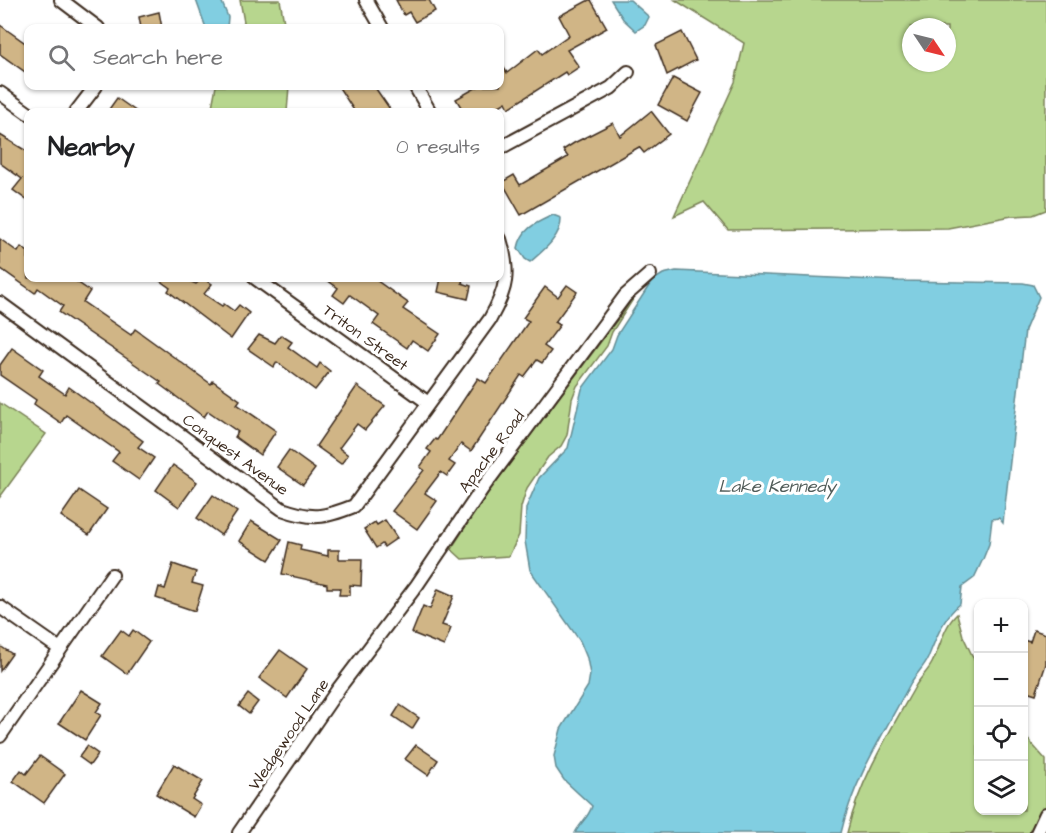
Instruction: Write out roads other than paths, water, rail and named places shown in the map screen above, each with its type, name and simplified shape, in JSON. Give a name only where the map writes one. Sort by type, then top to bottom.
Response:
[{"type":"street","points":[[61,0],[93,24]]},
{"type":"street","points":[[366,0],[380,24]]},
{"type":"street","points":[[504,146],[610,88],[628,72]]},
{"type":"street","points":[[79,108],[93,90]]},
{"type":"street","points":[[417,90],[428,108]]},
{"type":"street","points":[[0,93],[24,110]]},
{"type":"street","name":"Conquest Avenue","points":[[0,303],[282,509],[300,516],[324,518],[354,506],[427,402],[490,318],[504,293],[504,263]]},
{"type":"street","name":"Apache Road","points":[[364,654],[417,585],[482,489],[596,334],[625,296],[650,273]]},
{"type":"street","name":"Triton Street","points":[[261,282],[427,402]]},
{"type":"street","points":[[0,736],[112,575]]},
{"type":"street","points":[[0,608],[60,650]]},
{"type":"street","name":"Wedgewood Lane","points":[[239,833],[364,654]]},
{"type":"street","points":[[1037,833],[1046,814]]},
{"type":"water","points":[[196,0],[221,0],[228,17],[227,24],[205,24]]},
{"type":"water","points":[[611,0],[630,0],[649,17],[645,25],[636,31],[623,19]]},
{"type":"water","points":[[553,215],[561,218],[558,231],[551,243],[530,262],[525,259],[518,248],[520,241],[531,227]]},
{"type":"water","name":"Lake Kennedy","points":[[676,271],[899,281],[1023,283],[1033,285],[1039,297],[1025,330],[1003,523],[999,518],[992,519],[989,544],[974,578],[962,587],[960,604],[944,622],[926,661],[910,684],[871,756],[853,794],[841,833],[575,833],[592,806],[564,780],[556,768],[554,756],[561,729],[588,686],[590,674],[580,641],[530,570],[525,541],[526,508],[539,478],[568,448],[582,389],[612,349],[617,335],[652,281],[663,274]]}]
